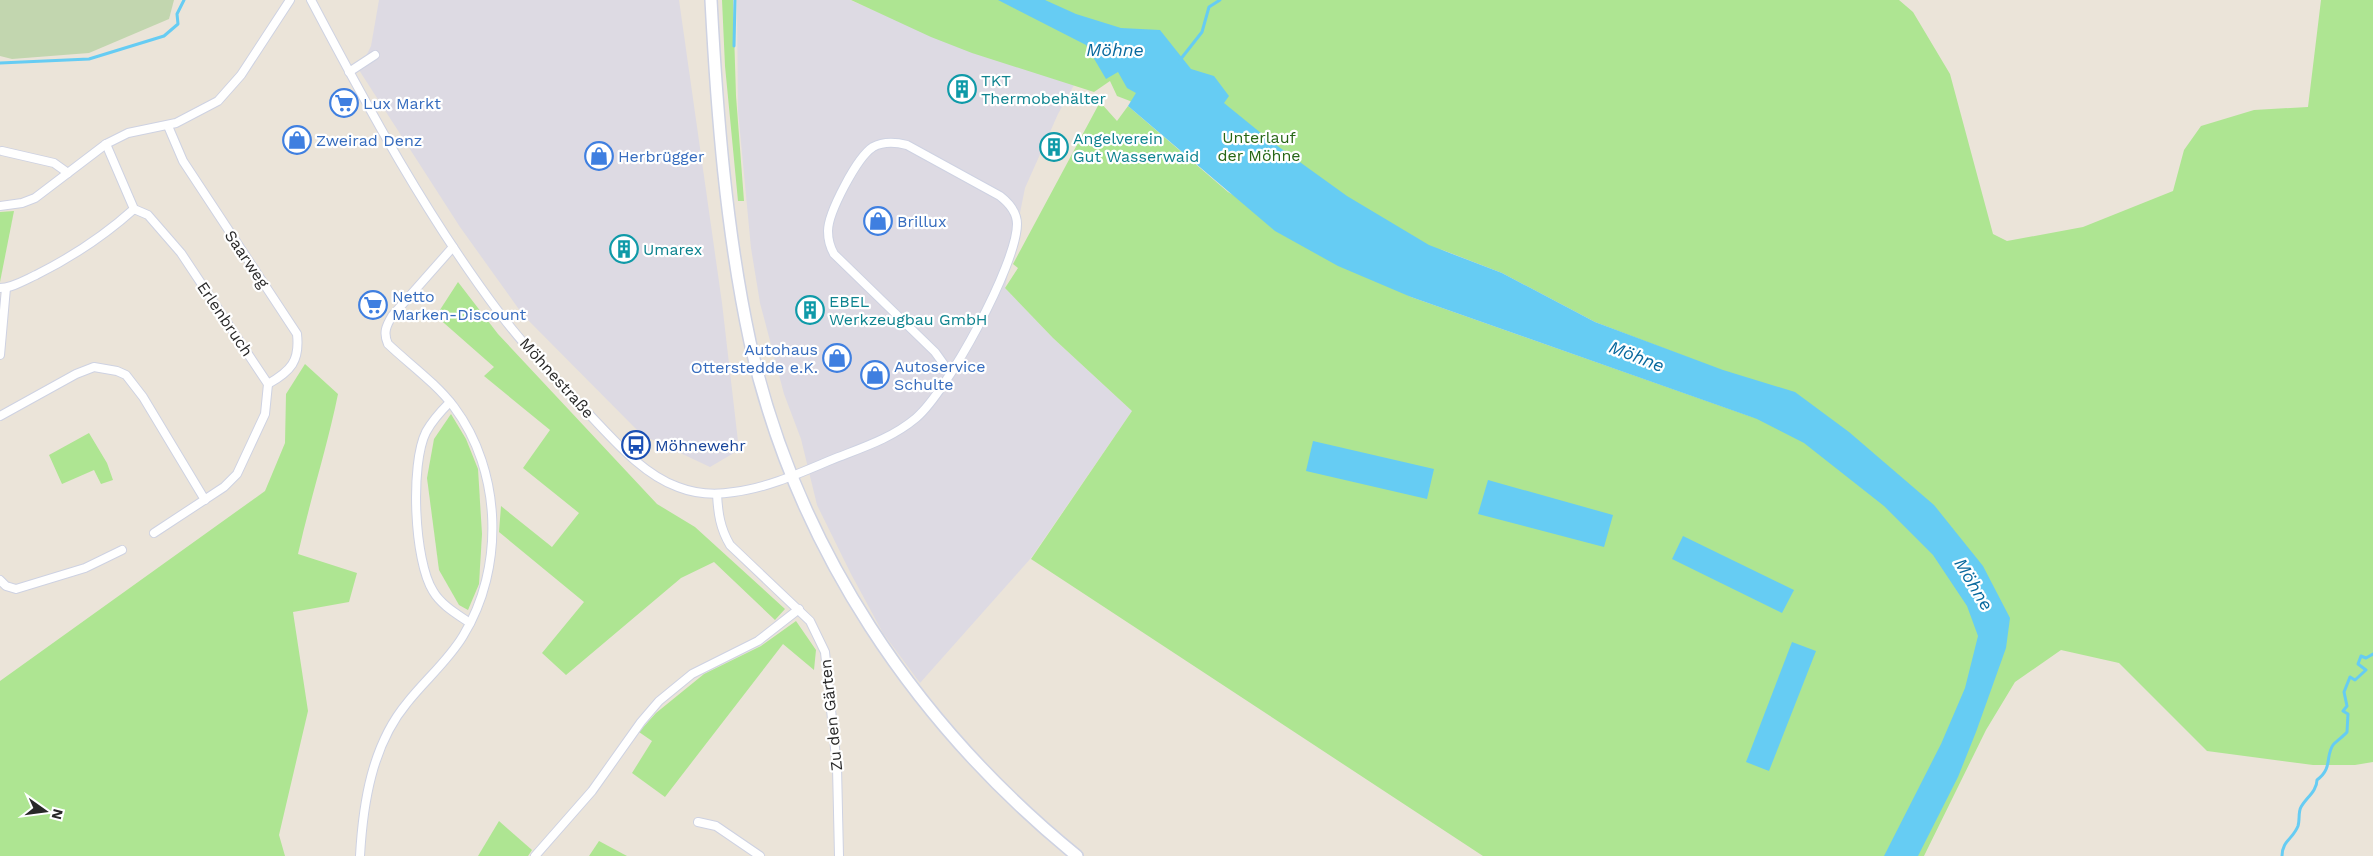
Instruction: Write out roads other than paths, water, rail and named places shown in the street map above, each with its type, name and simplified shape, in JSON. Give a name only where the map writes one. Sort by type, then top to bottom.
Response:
[{"type":"main road","points":[[711,0],[716,98],[732,236],[750,341],[758,374],[792,476],[815,532],[867,624],[903,678],[961,748],[1015,803],[1077,856]]},
{"type":"street","points":[[0,206],[22,203],[35,198],[106,144],[128,133],[168,126],[187,119],[218,101],[241,75],[290,0]]},
{"type":"street","name":"Möhnestraße","points":[[311,0],[391,147],[453,247],[525,344],[597,422],[641,464],[679,488],[717,494],[744,491],[792,476],[873,445],[904,428],[919,416],[936,395],[950,373],[994,297],[1010,254],[1017,222],[1008,202],[907,145],[895,142],[883,143],[873,147],[863,155],[832,212],[828,231],[831,247],[834,254],[936,352],[950,373]]},
{"type":"street","points":[[349,72],[375,55]]},
{"type":"street","name":"Saarweg","points":[[168,126],[183,161],[297,334],[299,349],[292,366],[285,374],[268,384]]},
{"type":"street","points":[[0,355],[3,288],[41,272],[95,242],[134,209],[106,144]]},
{"type":"street","points":[[2,150],[54,163],[68,173]]},
{"type":"street","name":"Erlenbruch","points":[[134,209],[148,215],[181,253],[268,384]]},
{"type":"street","points":[[360,856],[370,782],[384,740],[398,714],[455,648],[470,624],[486,578],[491,550],[492,510],[486,475],[477,447],[468,428],[450,402],[388,344],[384,337],[386,327],[392,316],[453,247]]},
{"type":"street","points":[[0,416],[76,374],[94,368],[117,371],[126,375],[143,397],[204,500]]},
{"type":"street","points":[[154,533],[224,487],[236,474],[265,414],[268,384]]},
{"type":"street","points":[[450,402],[426,432],[422,443],[418,488],[419,549],[425,575],[433,592],[448,608],[470,624]]},
{"type":"street","name":"Zu den Gärten","points":[[717,494],[718,518],[730,544],[810,621],[819,636],[828,668],[838,775],[839,856]]},
{"type":"street","points":[[0,580],[6,586],[16,589],[85,568],[122,550]]},
{"type":"street","points":[[534,856],[592,791],[641,722],[659,702],[692,674],[758,641],[798,609]]},
{"type":"street","points":[[698,822],[716,826],[760,856]]},
{"type":"water","name":"Unterlauf der Möhne","points":[[998,0],[1045,0],[1076,14],[1121,28],[1160,30],[1191,69],[1214,76],[1229,96],[1224,103],[1272,142],[1347,196],[1429,245],[1502,273],[1595,322],[1723,370],[1795,392],[1849,432],[1934,505],[1983,566],[2010,618],[2006,648],[1976,732],[1958,777],[1918,856],[1884,856],[1941,744],[1965,688],[1978,636],[1967,606],[1933,555],[1884,506],[1804,443],[1757,419],[1411,297],[1338,266],[1275,231],[1128,106],[1136,93],[1127,88],[1118,72],[1106,79],[1086,45]]},
{"type":"water","points":[[1313,441],[1434,469],[1427,499],[1306,471]]},
{"type":"water","points":[[1488,480],[1613,515],[1604,547],[1478,514]]},
{"type":"water","points":[[1683,536],[1794,590],[1782,613],[1672,559]]},
{"type":"water","points":[[1792,642],[1816,651],[1769,771],[1746,762]]},
{"type":"waterway","points":[[0,63],[89,59],[164,36],[178,24],[177,14],[184,0]]},
{"type":"waterway","points":[[734,46],[735,0]]},
{"type":"waterway","points":[[1180,60],[1202,32],[1209,7],[1220,0]]},
{"type":"waterway","points":[[2282,856],[2286,843],[2298,826],[2301,807],[2327,767],[2333,745],[2347,732],[2348,714],[2343,711],[2347,706],[2344,692],[2350,677],[2355,680],[2366,670],[2358,664],[2361,656],[2366,658],[2373,654]]},
{"type":"place","name":"TKT Thermobehälter","points":[[962,89]]},
{"type":"place","name":"Lux Markt","points":[[344,103]]},
{"type":"place","name":"Zweirad Denz","points":[[297,140]]},
{"type":"place","name":"Angelverein Gut Wasserwaid","points":[[1054,147]]},
{"type":"place","name":"Herbrügger","points":[[599,156]]},
{"type":"place","name":"Brillux","points":[[878,221]]},
{"type":"place","name":"Umarex","points":[[624,249]]},
{"type":"place","name":"Netto Marken-Discount","points":[[373,305]]},
{"type":"place","name":"EBEL Werkzeugbau GmbH","points":[[810,310]]},
{"type":"place","name":"Autohaus Otterstedde e.K.","points":[[837,358]]},
{"type":"place","name":"Autoservice Schulte","points":[[875,375]]},
{"type":"place","name":"Möhnewehr","points":[[636,445]]},
{"type":"water label","name":"Möhne","points":[[1115,49]]},
{"type":"water label","name":"Möhne","points":[[1637,356]]},
{"type":"water label","name":"Möhne","points":[[1974,584]]}]
